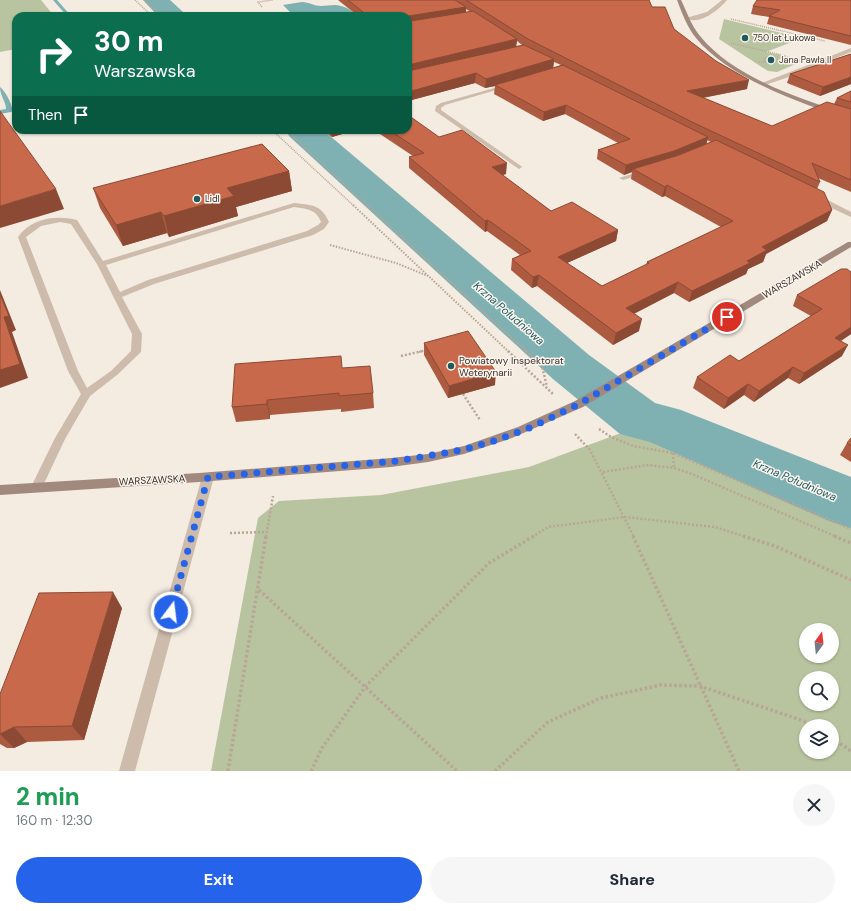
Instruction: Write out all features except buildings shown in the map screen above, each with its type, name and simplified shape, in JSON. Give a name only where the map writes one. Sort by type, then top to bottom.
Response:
[{"type":"main road","points":[[679,0],[698,37],[711,50],[736,68],[764,84],[806,102],[851,117]]},
{"type":"main road","name":"WARSZAWSKA","points":[[0,490],[208,477],[397,461],[462,450],[494,441],[519,432],[579,404],[851,244]]},
{"type":"street","points":[[688,18],[697,18],[710,14],[725,0]]},
{"type":"street","points":[[764,84],[851,50]]},
{"type":"street","points":[[515,83],[443,104],[438,107],[438,111],[519,167]]},
{"type":"street","points":[[623,178],[652,169]]},
{"type":"street","points":[[809,194],[851,215]]},
{"type":"street","points":[[101,264],[294,205],[316,208],[322,213],[325,222],[321,227],[294,238],[151,282],[118,296]]},
{"type":"street","points":[[37,487],[60,438],[86,394],[114,373],[136,352],[137,334],[101,264],[74,222],[57,220],[33,226],[22,237],[73,371],[86,394]]},
{"type":"street","points":[[127,771],[208,477]]},
{"type":"path","points":[[135,0],[148,12]]},
{"type":"path","points":[[144,0],[158,12]]},
{"type":"path","points":[[257,1],[273,0]]},
{"type":"path","points":[[257,1],[262,7]]},
{"type":"path","points":[[728,19],[825,41]]},
{"type":"path","points":[[725,42],[786,56]]},
{"type":"path","points":[[772,63],[765,61],[764,59],[774,58],[779,54]]},
{"type":"path","points":[[774,58],[779,60],[779,62]]},
{"type":"path","points":[[276,134],[547,388],[566,410]]},
{"type":"path","points":[[290,134],[542,366],[547,388]]},
{"type":"path","points":[[294,238],[327,244],[396,263],[430,277]]},
{"type":"path","points":[[401,356],[431,348]]},
{"type":"path","points":[[463,394],[480,420]]},
{"type":"path","points":[[599,429],[611,437],[633,446],[673,453],[851,529]]},
{"type":"path","points":[[575,434],[590,450],[625,517],[739,771]]},
{"type":"path","points":[[673,453],[674,468]]},
{"type":"path","points":[[602,472],[648,465],[674,468],[692,474],[851,543]]},
{"type":"path","points":[[228,771],[259,590],[273,496]]},
{"type":"path","points":[[311,771],[322,748],[346,717],[365,687],[489,563],[548,527],[625,517],[715,527],[775,546],[851,580]]},
{"type":"path","points":[[230,533],[267,532]]},
{"type":"path","points":[[259,590],[457,771]]},
{"type":"path","points":[[495,771],[548,722],[601,698],[661,685],[700,686],[801,719]]},
{"type":"path","points":[[839,742],[851,750]]},
{"type":"green space","points":[[0,0],[41,0],[51,12],[12,12],[12,50],[0,52]]},
{"type":"green space","points":[[724,19],[802,38],[766,52],[805,60],[777,72],[768,71],[719,39]]},
{"type":"green space","points":[[629,430],[851,523],[851,771],[211,771],[258,518],[279,501],[381,495],[529,467]]},
{"type":"water","points":[[302,2],[318,6],[339,5],[353,12],[290,12],[283,5]]},
{"type":"waterway","points":[[55,0],[66,12]]},
{"type":"waterway","name":"Krzna Południowa","points":[[155,0],[168,12]]},
{"type":"waterway","points":[[0,89],[9,105],[9,110]]},
{"type":"waterway","points":[[0,112],[12,110]]},
{"type":"waterway","name":"Krzna Południowa","points":[[307,134],[571,367],[640,420],[661,424],[851,503]]},
{"type":"place","name":"750 lat Łukowa","points":[[745,38]]},
{"type":"place","name":"Jana Pawła II","points":[[771,60]]},
{"type":"place","name":"Lidl","points":[[197,199]]},
{"type":"place","name":"Powiatowy Inspektorat Weterynarii","points":[[451,366]]},
{"type":"route","points":[[171,612],[208,477],[397,461],[433,456],[494,441],[532,427],[579,404],[727,317]]}]
